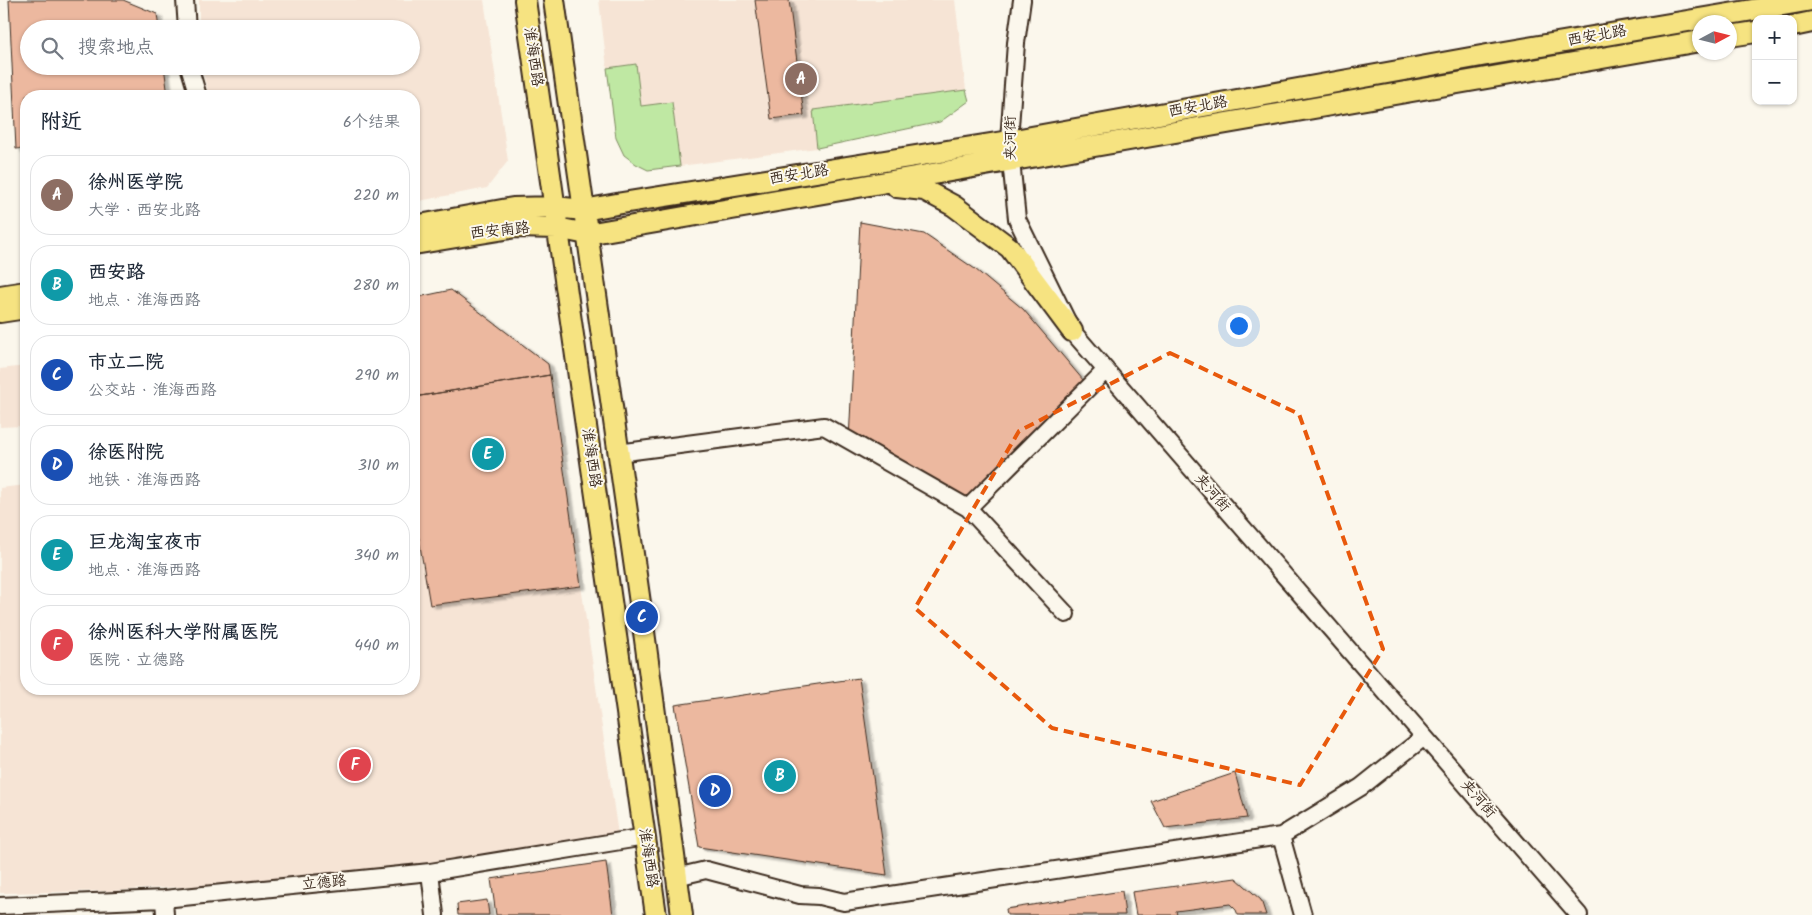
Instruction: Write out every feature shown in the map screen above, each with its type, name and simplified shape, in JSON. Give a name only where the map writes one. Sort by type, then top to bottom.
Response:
[{"type":"main road","name":"淮海西路","points":[[525,0],[656,915]]},
{"type":"main road","name":"淮海西路","points":[[554,0],[682,915]]},
{"type":"main road","name":"西安北路","points":[[584,210],[1009,141],[1487,55],[1812,0]]},
{"type":"main road","points":[[1797,25],[1812,22]]},
{"type":"main road","points":[[1737,35],[1752,33]]},
{"type":"main road","name":"西安北路","points":[[587,234],[1692,42]]},
{"type":"main road","points":[[873,185],[924,190],[954,206],[1010,248],[1072,330]]},
{"type":"main road","name":"西安南路","points":[[420,225],[514,208],[554,207],[584,210]]},
{"type":"main road","name":"西安南路","points":[[420,243],[516,227],[558,228],[587,234]]},
{"type":"main road","points":[[0,296],[20,293]]},
{"type":"main road","points":[[0,312],[20,309]]},
{"type":"street","points":[[185,0],[186,20]]},
{"type":"street","name":"夹河街","points":[[1022,0],[1016,42],[1009,141],[1017,219],[1072,330],[1579,915]]},
{"type":"street","points":[[192,75],[196,90]]},
{"type":"street","points":[[968,508],[1106,370]]},
{"type":"street","points":[[618,453],[824,426],[968,508],[1066,614]]},
{"type":"street","points":[[676,876],[706,870],[800,895],[819,896],[844,902],[1281,836],[1361,787],[1424,737]]},
{"type":"street","points":[[1281,836],[1303,915]]},
{"type":"street","name":"立德路","points":[[0,906],[164,907],[430,872],[645,837]]},
{"type":"street","points":[[430,872],[435,915]]},
{"type":"highlighted area","points":[[1170,353],[1299,414],[1383,649],[1300,785],[1052,728],[915,608],[1019,431]]},
{"type":"shaded area","points":[[199,0],[484,0],[508,161],[487,188],[420,201],[420,90],[207,90],[203,75],[420,75],[420,20],[199,20]]},
{"type":"shaded area","points":[[599,0],[955,0],[966,90],[813,110],[817,148],[680,166],[672,103],[641,106],[636,64],[607,68]]},
{"type":"shaded area","points":[[20,367],[20,426],[0,427],[0,369]]},
{"type":"shaded area","points":[[20,486],[20,695],[420,695],[420,546],[430,605],[581,586],[619,841],[430,872],[111,891],[0,893],[0,488]]},
{"type":"green space","points":[[636,64],[641,106],[672,102],[680,166],[648,170],[624,155],[616,138],[607,68]]},
{"type":"green space","points":[[966,90],[969,101],[940,122],[817,148],[813,110]]},
{"type":"building","points":[[9,0],[123,0],[157,14],[158,20],[20,20],[20,75],[165,75],[167,90],[20,90],[20,149],[16,149]]},
{"type":"building","points":[[755,0],[789,0],[804,115],[771,119]]},
{"type":"building","points":[[860,222],[924,234],[975,269],[1023,309],[1089,387],[968,508],[849,440]]},
{"type":"building","points":[[451,290],[548,364],[550,375],[420,396],[420,297]]},
{"type":"building","points":[[550,375],[581,586],[430,605],[420,546],[420,396]]},
{"type":"building","points":[[859,678],[887,875],[699,847],[675,705]]},
{"type":"building","points":[[1235,773],[1247,818],[1165,828],[1151,801]]},
{"type":"building","points":[[606,862],[613,915],[496,915],[491,879]]},
{"type":"building","points":[[1236,878],[1261,900],[1266,915],[1238,915],[1230,904],[1176,911],[1177,915],[1136,915],[1132,892]]},
{"type":"building","points":[[1122,891],[1125,915],[1007,915],[1006,909]]},
{"type":"building","points":[[487,900],[489,915],[458,915],[457,904]]},
{"type":"place","name":"徐州医学院","points":[[801,79]]},
{"type":"place","name":"巨龙淘宝夜市","points":[[488,454]]},
{"type":"place","name":"市立二院","points":[[642,617]]},
{"type":"place","name":"徐州医科大学附属医院","points":[[355,765]]},
{"type":"place","name":"西安路","points":[[780,776]]},
{"type":"place","name":"徐医附院","points":[[715,791]]}]
